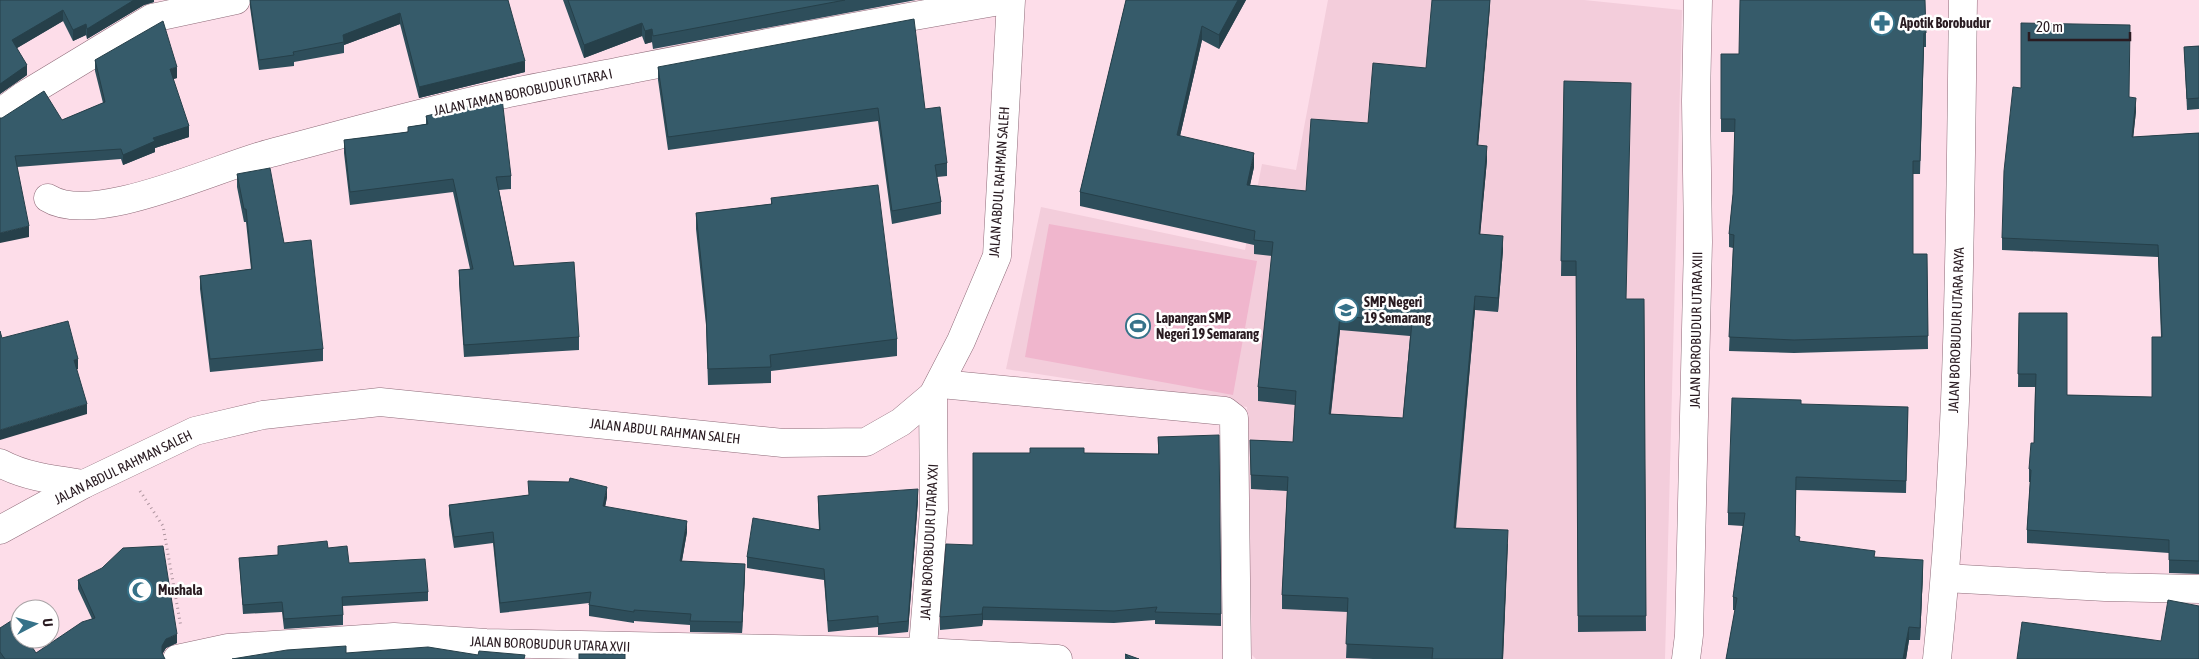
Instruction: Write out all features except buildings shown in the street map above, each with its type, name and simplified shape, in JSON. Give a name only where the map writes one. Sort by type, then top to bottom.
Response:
[{"type":"street","name":"JALAN TAMAN BOROBUDUR UTARA I","points":[[48,198],[57,203],[69,205],[105,204],[139,197],[258,156],[491,97],[813,34],[1006,0]]},
{"type":"street","name":"JALAN ABDUL RAHMAN SALEH","points":[[0,530],[84,484],[195,431],[263,415],[380,402],[783,443],[866,442],[901,422],[937,390],[997,256],[1011,0]]},
{"type":"street","name":"JALAN BOROBUDUR UTARA XIII","points":[[1686,659],[1689,625],[1697,252],[1696,101],[1698,0]]},
{"type":"street","name":"JALAN BOROBUDUR UTARA RAYA","points":[[1936,659],[1945,578],[1959,312],[1963,0]]},
{"type":"street","points":[[0,113],[22,96],[152,18],[229,1]]},
{"type":"street","name":"JALAN BOROBUDUR UTARA XXI","points":[[923,656],[934,510],[937,390]]},
{"type":"street","points":[[937,390],[1225,411],[1234,418],[1237,659]]},
{"type":"street","points":[[0,463],[16,472],[84,484]]},
{"type":"street","points":[[1945,578],[2105,587],[2199,589]]},
{"type":"street","name":"JALAN BOROBUDUR UTARA XVII","points":[[181,658],[228,648],[394,637],[486,643],[1058,659]]},
{"type":"path","points":[[123,465],[163,526],[181,658]]},
{"type":"shaded area","name":"SMP Negeri 19 Semarang","points":[[1328,0],[1584,0],[1682,10],[1665,659],[1256,659],[1252,655],[1247,407],[1006,369],[1041,207],[1245,250],[1262,164],[1296,170]]},
{"type":"shaded area","name":"Lapangan SMP Negeri 19 Semarang","points":[[1049,224],[1257,261],[1233,395],[1025,357]]},
{"type":"place","name":"Apotik Borobudur","points":[[1882,23]]},
{"type":"place","name":"SMP Negeri 19 Semarang","points":[[1346,310]]},
{"type":"place","name":"Lapangan SMP Negeri 19 Semarang","points":[[1138,326]]},
{"type":"place","name":"Mushala","points":[[140,590]]}]
